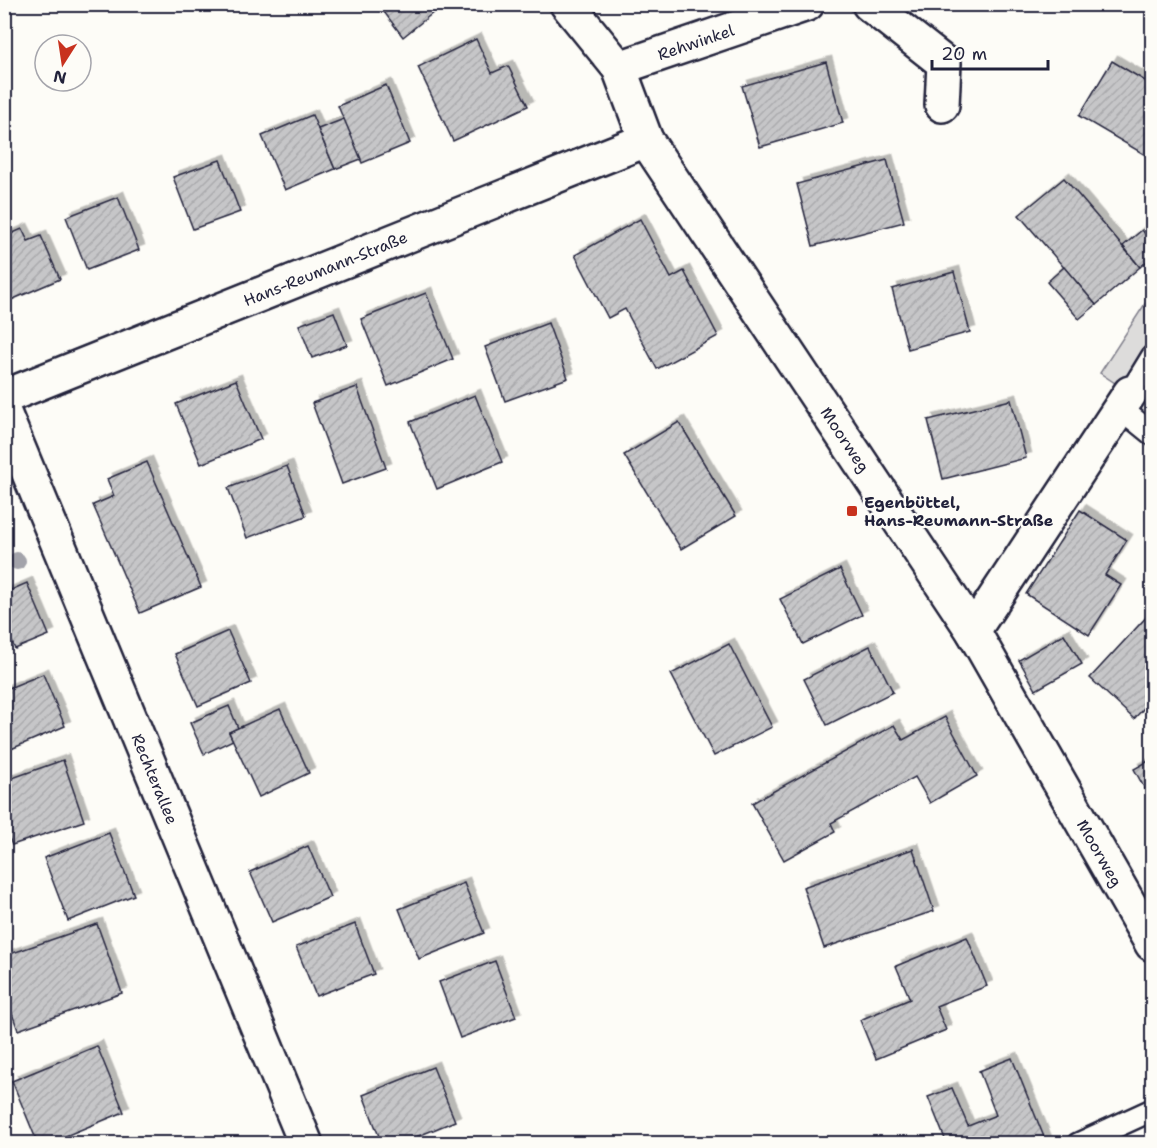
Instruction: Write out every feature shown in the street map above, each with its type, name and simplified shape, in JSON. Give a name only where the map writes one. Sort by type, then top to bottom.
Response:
[{"type":"street","name":"Moorweg","points":[[567,4],[619,68],[646,140],[973,631],[1152,944]]},
{"type":"street","name":"Rehwinkel","points":[[619,68],[807,4]]},
{"type":"street","points":[[869,4],[944,63],[942,105]]},
{"type":"street","name":"Hans-Reumann-Straße","points":[[4,397],[646,140]]},
{"type":"street","points":[[973,631],[1125,401]]},
{"type":"street","name":"Rechterallee","points":[[4,413],[306,1143]]},
{"type":"lane","points":[[1152,357],[1125,401],[1152,434]]},
{"type":"lane","points":[[1078,1143],[1152,1110]]},
{"type":"shaded area","points":[[1152,293],[1152,357],[1130,393],[1100,373]]},
{"type":"building","points":[[378,4],[444,4],[403,37]]},
{"type":"building","points":[[476,39],[492,73],[508,66],[528,106],[453,141],[418,67]]},
{"type":"building","points":[[1112,61],[1152,85],[1152,159],[1079,116]]},
{"type":"building","points":[[826,62],[843,123],[760,147],[742,86]]},
{"type":"building","points":[[386,85],[410,143],[362,163],[338,106]]},
{"type":"building","points":[[312,115],[335,169],[285,190],[262,136]]},
{"type":"building","points":[[344,119],[361,159],[335,169],[318,129]]},
{"type":"building","points":[[220,160],[240,212],[193,229],[173,177]]},
{"type":"building","points":[[887,160],[904,222],[813,246],[797,184]]},
{"type":"building","points":[[1064,178],[1140,267],[1096,305],[1019,215]]},
{"type":"building","points":[[118,197],[139,250],[87,270],[66,217]]},
{"type":"building","points":[[640,219],[671,278],[684,271],[718,336],[657,369],[625,309],[608,318],[575,255]]},
{"type":"building","points":[[22,229],[28,241],[41,236],[60,279],[4,303],[4,237]]},
{"type":"building","points":[[1142,230],[1152,242],[1152,257],[1140,267],[1123,246]]},
{"type":"building","points":[[1064,267],[1096,305],[1079,319],[1047,282]]},
{"type":"building","points":[[954,272],[970,332],[908,349],[892,289]]},
{"type":"building","points":[[426,293],[453,359],[388,386],[361,319]]},
{"type":"building","points":[[334,312],[347,345],[312,358],[299,325]]},
{"type":"building","points":[[548,323],[568,378],[505,401],[485,347]]},
{"type":"building","points":[[236,380],[261,439],[201,464],[176,404]]},
{"type":"building","points":[[357,387],[386,468],[342,484],[312,403]]},
{"type":"building","points":[[475,395],[502,462],[437,489],[410,422]]},
{"type":"building","points":[[1011,400],[1026,458],[943,479],[928,420]]},
{"type":"building","points":[[679,422],[736,516],[681,549],[624,455]]},
{"type":"building","points":[[147,462],[201,587],[140,613],[93,505],[114,496],[107,479]]},
{"type":"building","points":[[287,466],[306,516],[247,538],[228,488]]},
{"type":"building","points":[[1080,510],[1127,540],[1105,575],[1121,585],[1089,635],[1026,594]]},
{"type":"building","points":[[840,569],[862,615],[803,644],[780,599]]},
{"type":"building","points":[[27,583],[49,635],[15,649],[4,624],[4,593]]},
{"type":"building","points":[[1152,611],[1152,699],[1134,719],[1090,678]]},
{"type":"building","points":[[228,631],[251,683],[198,706],[175,654]]},
{"type":"building","points":[[1064,634],[1082,664],[1036,690],[1019,660]]},
{"type":"building","points":[[729,644],[772,727],[714,756],[671,674]]},
{"type":"building","points":[[870,646],[893,692],[827,725],[804,679]]},
{"type":"building","points":[[43,674],[65,726],[4,752],[4,690]]},
{"type":"building","points":[[229,706],[238,728],[229,732],[233,740],[204,754],[190,723]]},
{"type":"building","points":[[280,709],[309,773],[259,797],[229,732]]},
{"type":"building","points":[[945,717],[977,776],[930,803],[915,777],[831,823],[835,832],[784,860],[752,803],[894,725],[903,740]]},
{"type":"building","points":[[1152,759],[1152,802],[1134,769]]},
{"type":"building","points":[[63,760],[84,821],[12,845],[4,826],[4,781]]},
{"type":"building","points":[[109,833],[134,895],[68,921],[44,858]]},
{"type":"building","points":[[308,846],[330,897],[272,922],[250,872]]},
{"type":"building","points":[[913,849],[934,911],[824,948],[803,887]]},
{"type":"building","points":[[464,883],[484,933],[419,959],[399,909]]},
{"type":"building","points":[[97,924],[122,993],[18,1030],[4,992],[4,956]]},
{"type":"building","points":[[355,924],[374,974],[316,996],[296,947]]},
{"type":"building","points":[[967,937],[987,986],[936,1006],[946,1030],[876,1059],[860,1020],[910,999],[896,966]]},
{"type":"building","points":[[495,961],[516,1017],[460,1038],[439,982]]},
{"type":"building","points":[[97,1046],[124,1112],[46,1144],[38,1144],[12,1081]]},
{"type":"building","points":[[1012,1058],[1046,1142],[947,1144],[928,1097],[952,1088],[968,1126],[996,1115],[979,1071]]},
{"type":"building","points":[[433,1067],[455,1121],[399,1144],[382,1144],[363,1095]]},
{"type":"place","name":"Egenbüttel, Hans-Reumann-Straße","points":[[852,511]]}]
